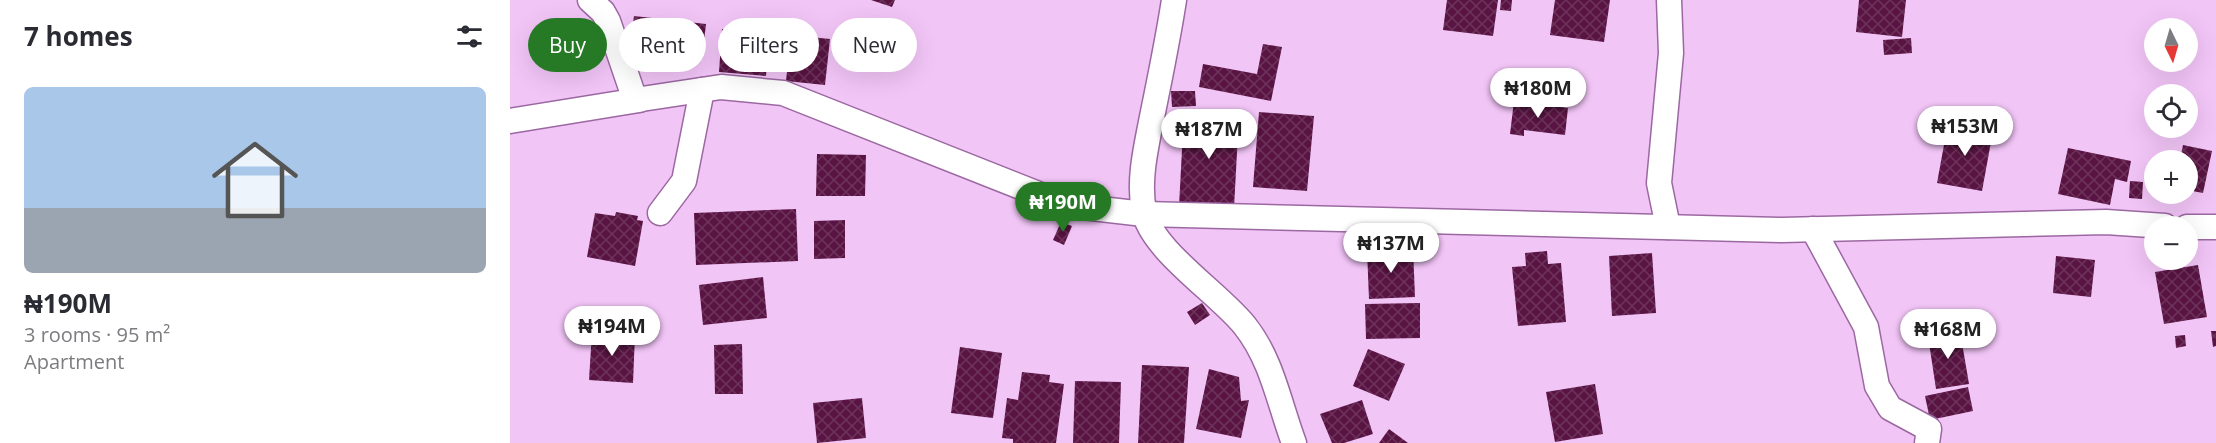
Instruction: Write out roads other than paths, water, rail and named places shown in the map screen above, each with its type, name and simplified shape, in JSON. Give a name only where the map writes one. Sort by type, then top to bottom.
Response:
[{"type":"street","points":[[590,0],[603,12],[608,21],[635,100],[639,100]]},
{"type":"street","points":[[1174,0],[1144,161],[1141,191],[1144,214],[1157,240],[1245,325],[1260,347],[1294,443]]},
{"type":"street","points":[[1668,227],[1659,183],[1671,53],[1669,0]]},
{"type":"street","points":[[510,121],[721,87],[783,93],[1051,199],[1083,207],[1144,214],[1813,229],[2106,222],[2144,225]]},
{"type":"street","points":[[660,213],[684,181],[702,90]]},
{"type":"street","points":[[2198,227],[2216,227]]},
{"type":"street","points":[[1813,229],[1866,327],[1877,386],[1890,408],[1929,429],[1927,443]]}]
